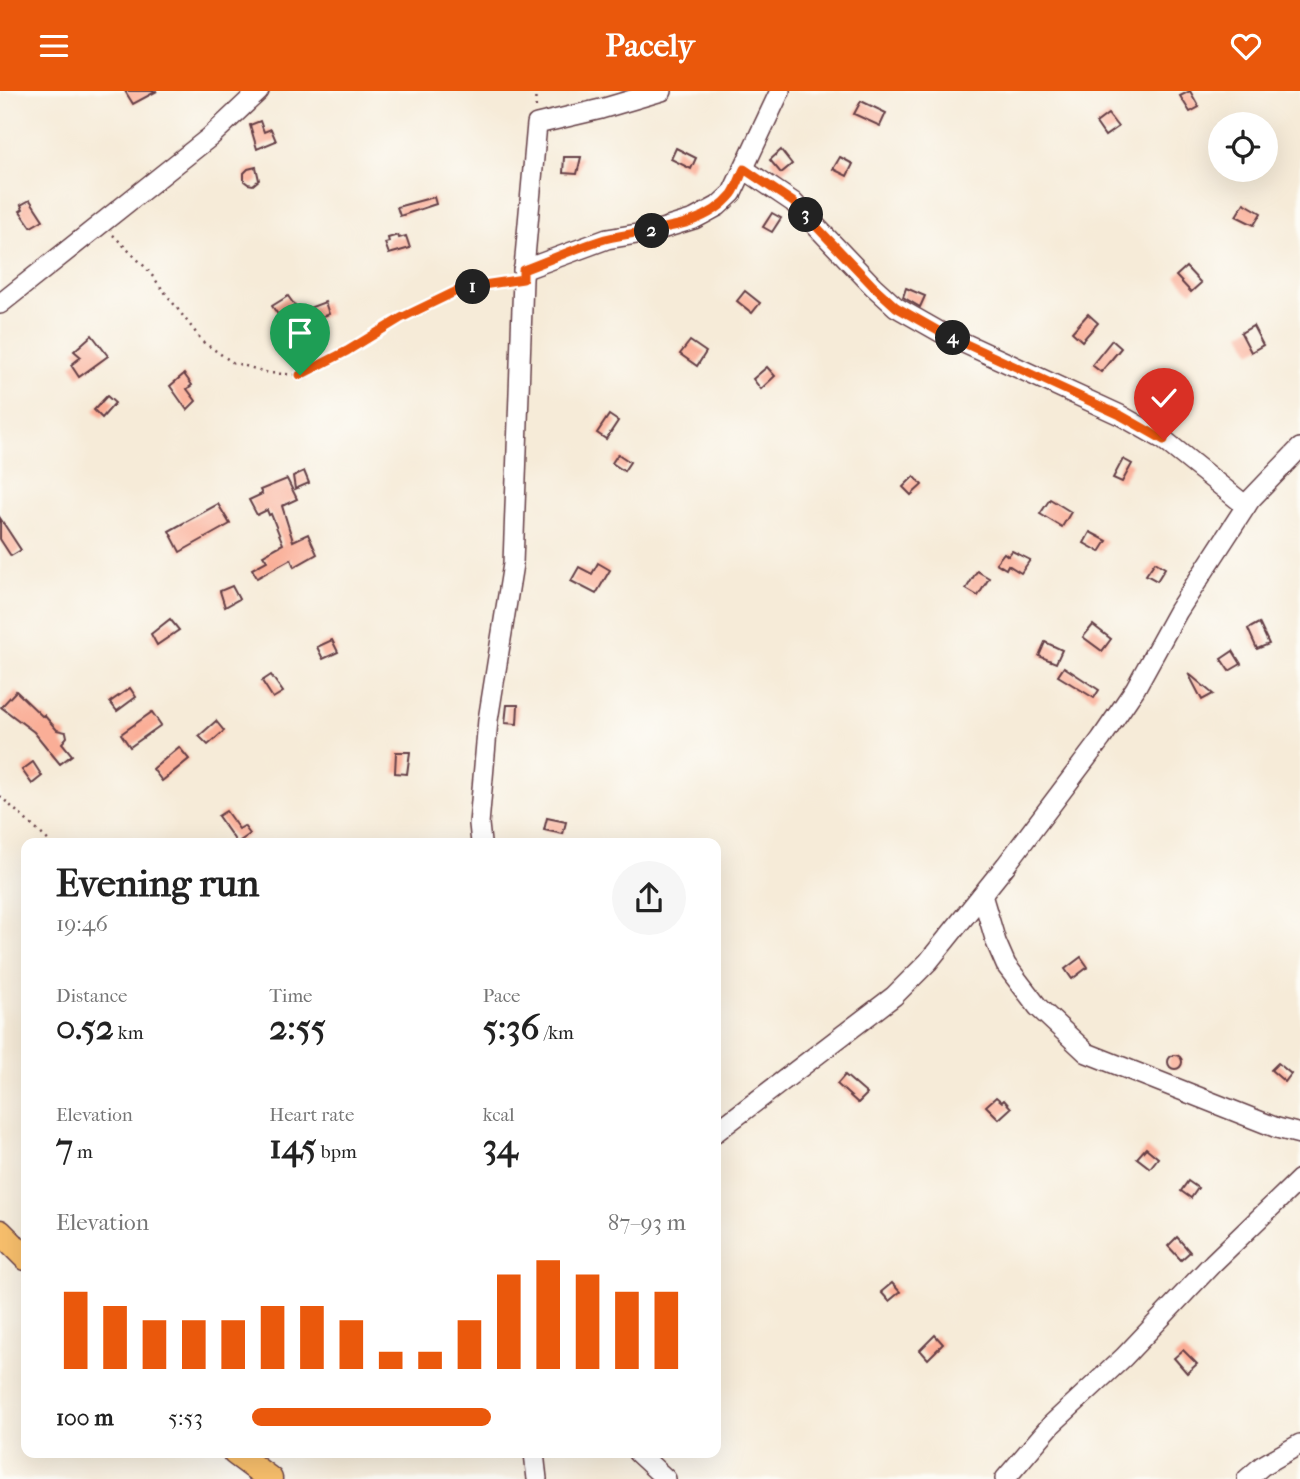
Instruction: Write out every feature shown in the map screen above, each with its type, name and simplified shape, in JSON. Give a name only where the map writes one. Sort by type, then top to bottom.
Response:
[{"type":"main road","points":[[0,1231],[21,1253]]},
{"type":"main road","points":[[241,1458],[270,1479]]},
{"type":"street","points":[[0,304],[211,137],[259,91]]},
{"type":"street","points":[[481,838],[488,720],[513,563],[523,274],[537,124],[662,91]]},
{"type":"street","points":[[523,274],[607,239],[655,231],[694,219],[718,206],[732,193],[780,91]]},
{"type":"street","points":[[744,169],[793,202],[896,307],[940,332],[1131,421],[1164,440],[1246,506]]},
{"type":"street","points":[[721,1128],[894,996],[928,962],[1093,749],[1135,689],[1178,611],[1246,506],[1300,448]]},
{"type":"street","points":[[982,895],[1006,965],[1038,1007],[1087,1053],[1277,1128],[1300,1134]]},
{"type":"street","points":[[1005,1479],[1052,1424],[1124,1357],[1213,1262],[1300,1179]]},
{"type":"street","points":[[1247,1479],[1262,1466],[1300,1444]]},
{"type":"street","points":[[535,1458],[537,1479]]},
{"type":"street","points":[[643,1458],[666,1479]]},
{"type":"path","points":[[103,224],[147,269],[203,342],[232,362],[269,373],[300,375],[347,351],[401,318],[463,288],[523,274]]},
{"type":"path","points":[[0,796],[46,838]]},
{"type":"building","points":[[125,91],[157,91],[133,104]]},
{"type":"building","points":[[1190,91],[1199,107],[1190,112],[1180,96]]},
{"type":"building","points":[[861,101],[886,113],[880,126],[854,114]]},
{"type":"building","points":[[1108,114],[1118,127],[1105,136],[1096,123]]},
{"type":"building","points":[[260,121],[264,132],[271,129],[276,141],[257,149],[250,125]]},
{"type":"building","points":[[676,148],[696,158],[691,169],[671,159]]},
{"type":"building","points":[[781,150],[792,164],[781,173],[770,160]]},
{"type":"building","points":[[564,157],[581,157],[577,174],[563,173]]},
{"type":"building","points":[[840,157],[853,164],[847,176],[833,169]]},
{"type":"building","points":[[256,167],[259,180],[253,185],[248,184],[244,181],[244,173]]},
{"type":"building","points":[[434,197],[436,204],[400,216],[397,207]]},
{"type":"building","points":[[30,200],[43,220],[31,227],[20,211],[23,209],[21,205]]},
{"type":"building","points":[[1244,203],[1261,213],[1254,225],[1236,216]]},
{"type":"building","points":[[772,213],[781,218],[772,232],[763,227]]},
{"type":"building","points":[[398,235],[399,238],[406,236],[410,248],[389,254],[385,243],[389,242],[388,238]]},
{"type":"building","points":[[1186,267],[1201,283],[1191,292],[1176,276]]},
{"type":"building","points":[[906,288],[925,296],[920,307],[903,297]]},
{"type":"building","points":[[745,291],[760,303],[752,313],[737,301]]},
{"type":"building","points":[[288,296],[295,306],[279,316],[272,306]]},
{"type":"building","points":[[325,302],[329,314],[314,320],[309,308]]},
{"type":"building","points":[[1088,314],[1098,323],[1082,341],[1072,332]]},
{"type":"building","points":[[1253,326],[1263,345],[1251,352],[1241,333]]},
{"type":"building","points":[[92,335],[108,356],[79,377],[71,365],[81,357],[74,351]]},
{"type":"building","points":[[1112,340],[1121,348],[1101,372],[1092,365]]},
{"type":"building","points":[[690,341],[706,352],[697,366],[680,354]]},
{"type":"building","points":[[767,367],[775,376],[761,389],[753,379]]},
{"type":"building","points":[[184,374],[192,385],[187,389],[196,401],[187,410],[170,386]]},
{"type":"building","points":[[107,396],[115,403],[102,418],[94,410]]},
{"type":"building","points":[[609,415],[618,421],[606,439],[597,433]]},
{"type":"building","points":[[618,454],[630,462],[624,471],[612,463]]},
{"type":"building","points":[[1123,459],[1132,464],[1122,482],[1113,478]]},
{"type":"building","points":[[304,471],[309,483],[295,489],[293,476]]},
{"type":"building","points":[[914,476],[922,485],[911,495],[903,487]]},
{"type":"building","points":[[287,479],[297,499],[282,506],[293,541],[308,534],[317,554],[294,567],[291,559],[257,578],[252,569],[267,561],[263,555],[283,544],[271,514],[269,515],[267,510],[257,515],[249,500],[262,494],[260,490]]},
{"type":"building","points":[[1050,499],[1071,512],[1062,527],[1040,514]]},
{"type":"building","points":[[218,504],[230,524],[180,552],[169,531]]},
{"type":"building","points":[[0,518],[21,550],[11,556],[0,539]]},
{"type":"building","points":[[1090,532],[1107,541],[1100,552],[1084,543]]},
{"type":"building","points":[[1012,551],[1030,560],[1021,573],[1008,565],[1006,569],[996,563],[1004,553],[1008,556]]},
{"type":"building","points":[[1155,562],[1165,568],[1157,581],[1146,575]]},
{"type":"building","points":[[598,563],[610,570],[596,594],[571,581],[579,567],[592,574]]},
{"type":"building","points":[[977,571],[989,578],[978,596],[966,589]]},
{"type":"building","points":[[232,586],[239,599],[225,607],[220,591]]},
{"type":"building","points":[[170,619],[179,630],[157,645],[151,634]]},
{"type":"building","points":[[1259,623],[1269,644],[1257,649],[1248,629]]},
{"type":"building","points":[[1093,625],[1111,639],[1102,651],[1083,637]]},
{"type":"building","points":[[332,640],[338,652],[323,659],[317,647]]},
{"type":"building","points":[[1045,642],[1062,650],[1056,663],[1039,656]]},
{"type":"building","points":[[1233,651],[1241,664],[1229,671],[1221,659]]},
{"type":"building","points":[[1064,667],[1099,690],[1094,698],[1058,676]]},
{"type":"building","points":[[1188,673],[1213,694],[1202,700]]},
{"type":"building","points":[[271,675],[283,692],[273,698],[262,681]]},
{"type":"building","points":[[130,688],[136,697],[117,711],[110,702]]},
{"type":"building","points":[[16,691],[57,730],[66,732],[67,737],[62,743],[72,755],[60,764],[34,732],[1,707]]},
{"type":"building","points":[[507,705],[518,705],[517,724],[505,723]]},
{"type":"building","points":[[152,712],[161,725],[130,747],[121,734]]},
{"type":"building","points":[[216,721],[224,731],[208,745],[199,736]]},
{"type":"building","points":[[179,747],[189,759],[162,781],[153,769]]},
{"type":"building","points":[[396,752],[410,752],[407,774],[395,773]]},
{"type":"building","points":[[33,762],[42,776],[32,784],[22,770]]},
{"type":"building","points":[[226,811],[239,829],[244,826],[250,834],[244,838],[233,838],[218,816]]},
{"type":"building","points":[[547,818],[566,822],[563,834],[544,830]]},
{"type":"building","points":[[1081,957],[1088,967],[1072,979],[1065,969]]},
{"type":"building","points":[[1175,1055],[1180,1057],[1180,1067],[1175,1069],[1170,1067],[1168,1062],[1170,1057]]},
{"type":"building","points":[[1278,1063],[1291,1074],[1285,1082],[1271,1070]]},
{"type":"building","points":[[845,1075],[867,1094],[858,1103],[837,1084]]},
{"type":"building","points":[[996,1097],[1002,1102],[1004,1100],[1011,1108],[999,1119],[986,1106]]},
{"type":"building","points":[[1146,1148],[1158,1158],[1150,1168],[1137,1158]]},
{"type":"building","points":[[1188,1181],[1198,1188],[1191,1198],[1181,1191]]},
{"type":"building","points":[[1177,1237],[1190,1252],[1181,1260],[1168,1246]]},
{"type":"building","points":[[892,1283],[900,1292],[889,1301],[881,1292]]},
{"type":"building","points":[[935,1335],[943,1344],[928,1359],[920,1350]]},
{"type":"building","points":[[1183,1350],[1197,1364],[1187,1373],[1174,1358]]},
{"type":"route","points":[[300,375],[347,351],[401,318],[463,288],[523,279],[523,270],[572,251],[607,239],[655,231],[694,219],[718,206],[732,193],[744,169],[793,202],[896,307],[940,332],[1120,415],[1164,440]]}]
